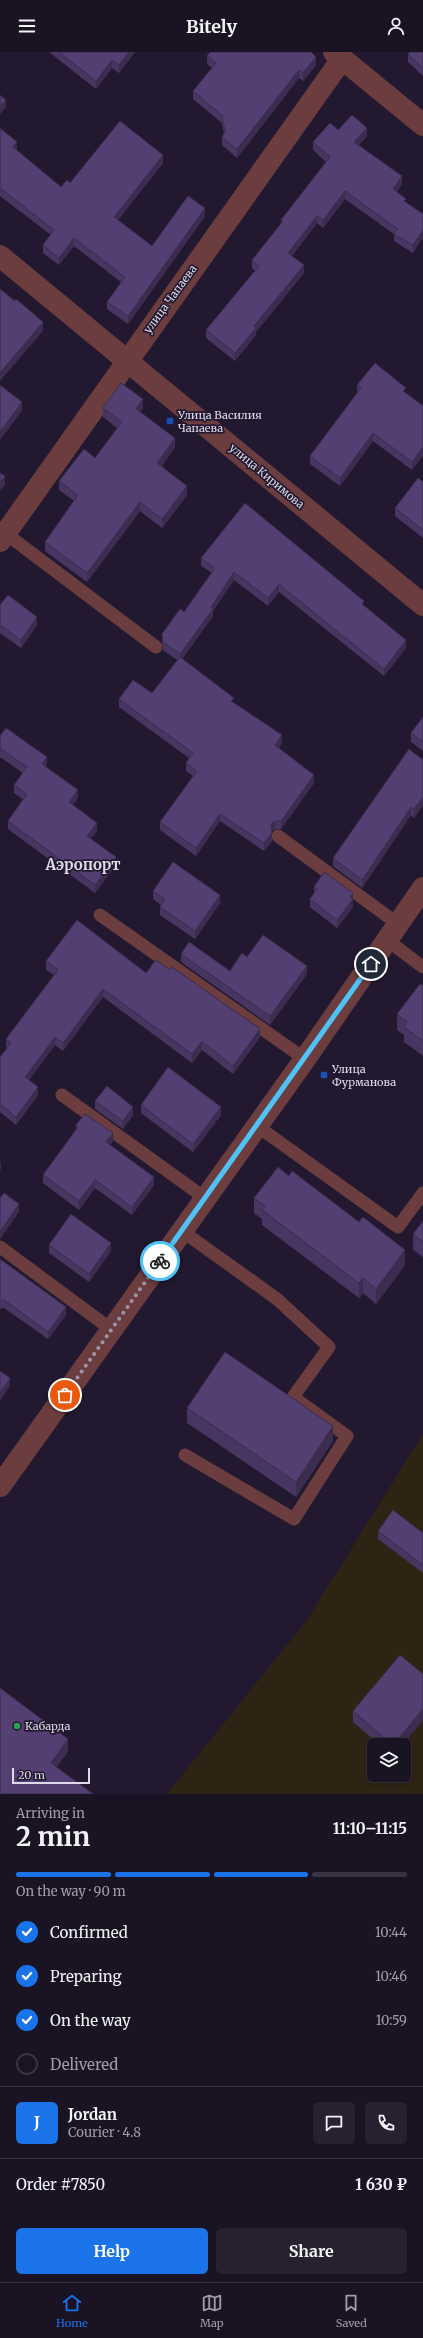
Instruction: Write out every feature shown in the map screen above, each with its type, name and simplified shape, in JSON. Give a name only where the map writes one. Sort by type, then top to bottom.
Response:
[{"type":"street","points":[[338,56],[423,125]]},
{"type":"street","name":"улица Чапаева","points":[[3,537],[338,56]]},
{"type":"street","name":"улица Киримова","points":[[0,256],[423,605]]},
{"type":"street","points":[[0,1486],[305,1059],[423,888]]},
{"type":"lane","points":[[3,537],[156,647]]},
{"type":"lane","points":[[278,836],[392,932],[423,968]]},
{"type":"lane","points":[[100,914],[305,1059]]},
{"type":"lane","points":[[62,1095],[205,1198]]},
{"type":"lane","points":[[257,1126],[398,1227],[423,1193]]},
{"type":"lane","points":[[182,1231],[277,1299],[329,1347],[293,1397],[347,1436],[294,1519],[185,1455]]},
{"type":"lane","points":[[0,1247],[112,1330]]},
{"type":"shaded area","points":[[423,1434],[423,1794],[167,1794],[307,1620]]},
{"type":"building","points":[[59,52],[129,52],[119,65],[112,60],[96,81]]},
{"type":"building","points":[[210,52],[311,52],[316,57],[303,73],[299,70],[237,149],[222,137],[225,132],[222,115],[193,91],[216,63],[207,56]]},
{"type":"building","points":[[410,52],[423,52],[423,68],[408,54]]},
{"type":"building","points":[[0,95],[6,100],[0,106]]},
{"type":"building","points":[[352,115],[367,128],[354,142],[402,176],[393,189],[406,199],[404,201],[423,214],[423,230],[413,245],[394,234],[398,229],[345,191],[323,220],[317,216],[288,253],[304,265],[254,326],[256,328],[235,353],[206,330],[259,266],[252,260],[330,157],[313,142],[330,123],[338,130]]},
{"type":"building","points":[[120,121],[163,155],[114,217],[152,246],[188,196],[205,208],[128,316],[107,302],[125,277],[74,238],[59,258],[43,245],[54,230],[0,188],[0,128],[17,142],[13,147],[61,187],[67,180],[70,183]]},
{"type":"building","points":[[0,289],[15,301],[16,299],[43,322],[0,373]]},
{"type":"building","points":[[375,363],[406,388],[403,391],[423,406],[423,447],[412,462],[373,433],[340,478],[310,456],[361,388],[357,385]]},
{"type":"building","points":[[121,383],[143,399],[136,409],[175,438],[157,463],[187,486],[162,519],[140,502],[87,573],[45,542],[78,495],[59,481],[84,449],[95,458],[122,422],[103,408]]},
{"type":"building","points":[[0,385],[22,402],[0,432]]},
{"type":"building","points":[[0,473],[5,476],[0,483]]},
{"type":"building","points":[[418,478],[423,482],[423,530],[395,508]]},
{"type":"building","points":[[245,503],[364,601],[362,604],[406,640],[384,669],[279,584],[268,598],[234,572],[211,607],[213,609],[180,654],[163,642],[162,634],[180,609],[184,612],[215,568],[201,558]]},
{"type":"building","points":[[8,595],[37,617],[21,640],[0,625],[0,605]]},
{"type":"building","points":[[180,657],[234,698],[231,701],[282,735],[275,745],[314,775],[281,821],[275,821],[271,824],[272,833],[264,843],[220,814],[196,848],[160,822],[197,771],[186,763],[193,753],[119,699],[133,680],[152,693]]},
{"type":"building","points":[[423,717],[423,742],[411,733]]},
{"type":"building","points":[[6,728],[47,757],[42,764],[78,790],[69,802],[97,823],[87,836],[116,857],[95,885],[8,821],[27,794],[14,785],[27,767],[0,748],[0,736]]},
{"type":"building","points":[[409,749],[423,760],[423,797],[414,809],[411,807],[362,880],[333,858]]},
{"type":"building","points":[[173,862],[220,895],[195,931],[160,907],[165,899],[153,891]]},
{"type":"building","points":[[324,872],[353,893],[350,897],[353,899],[337,920],[310,899],[317,889],[314,887]]},
{"type":"building","points":[[77,920],[146,973],[156,960],[170,970],[172,967],[260,1029],[233,1066],[202,1041],[192,1054],[103,989],[63,1043],[55,1037],[25,1077],[38,1087],[16,1117],[0,1104],[0,1057],[11,1043],[6,1039],[58,970],[46,961]]},
{"type":"building","points":[[263,935],[307,966],[270,1016],[181,954],[189,942],[230,971],[242,953],[247,957]]},
{"type":"building","points":[[420,984],[423,986],[423,1041],[404,1027],[407,1022],[397,1014]]},
{"type":"building","points":[[168,1067],[221,1107],[193,1144],[141,1105]]},
{"type":"building","points":[[107,1086],[133,1107],[123,1121],[95,1101]]},
{"type":"building","points":[[85,1114],[113,1133],[106,1142],[154,1177],[132,1207],[95,1180],[79,1201],[43,1175],[78,1127],[76,1125]]},
{"type":"building","points":[[278,1167],[289,1176],[292,1171],[359,1222],[363,1217],[405,1250],[376,1289],[363,1278],[359,1283],[262,1210],[265,1206],[254,1198]]},
{"type":"building","points":[[4,1193],[19,1204],[0,1232],[0,1198]]},
{"type":"building","points":[[71,1214],[111,1243],[89,1274],[49,1245]]},
{"type":"building","points":[[423,1221],[423,1242],[413,1234]]},
{"type":"building","points":[[0,1259],[66,1307],[48,1332],[4,1300],[0,1301]]},
{"type":"building","points":[[225,1352],[333,1426],[296,1482],[187,1408]]},
{"type":"building","points":[[0,1371],[10,1378],[0,1393]]},
{"type":"building","points":[[393,1510],[423,1533],[423,1565],[378,1531]]},
{"type":"building","points":[[400,1655],[423,1674],[423,1709],[399,1738],[385,1738],[353,1711]]},
{"type":"building","name":"Кабарда","points":[[0,1688],[68,1739],[51,1763],[93,1794],[0,1794]]},
{"type":"way so far","points":[[65,1395],[160,1261]]},
{"type":"place","name":"Улица Василия Чапаева","points":[[170,421]]},
{"type":"place","name":"Улица Фурманова","points":[[324,1075]]},
{"type":"place","name":"Кабарда","points":[[17,1726]]},
{"type":"district","name":"Аэропорт","points":[[83,864]]},
{"type":"route","points":[[160,1261],[305,1059],[371,964]]}]
